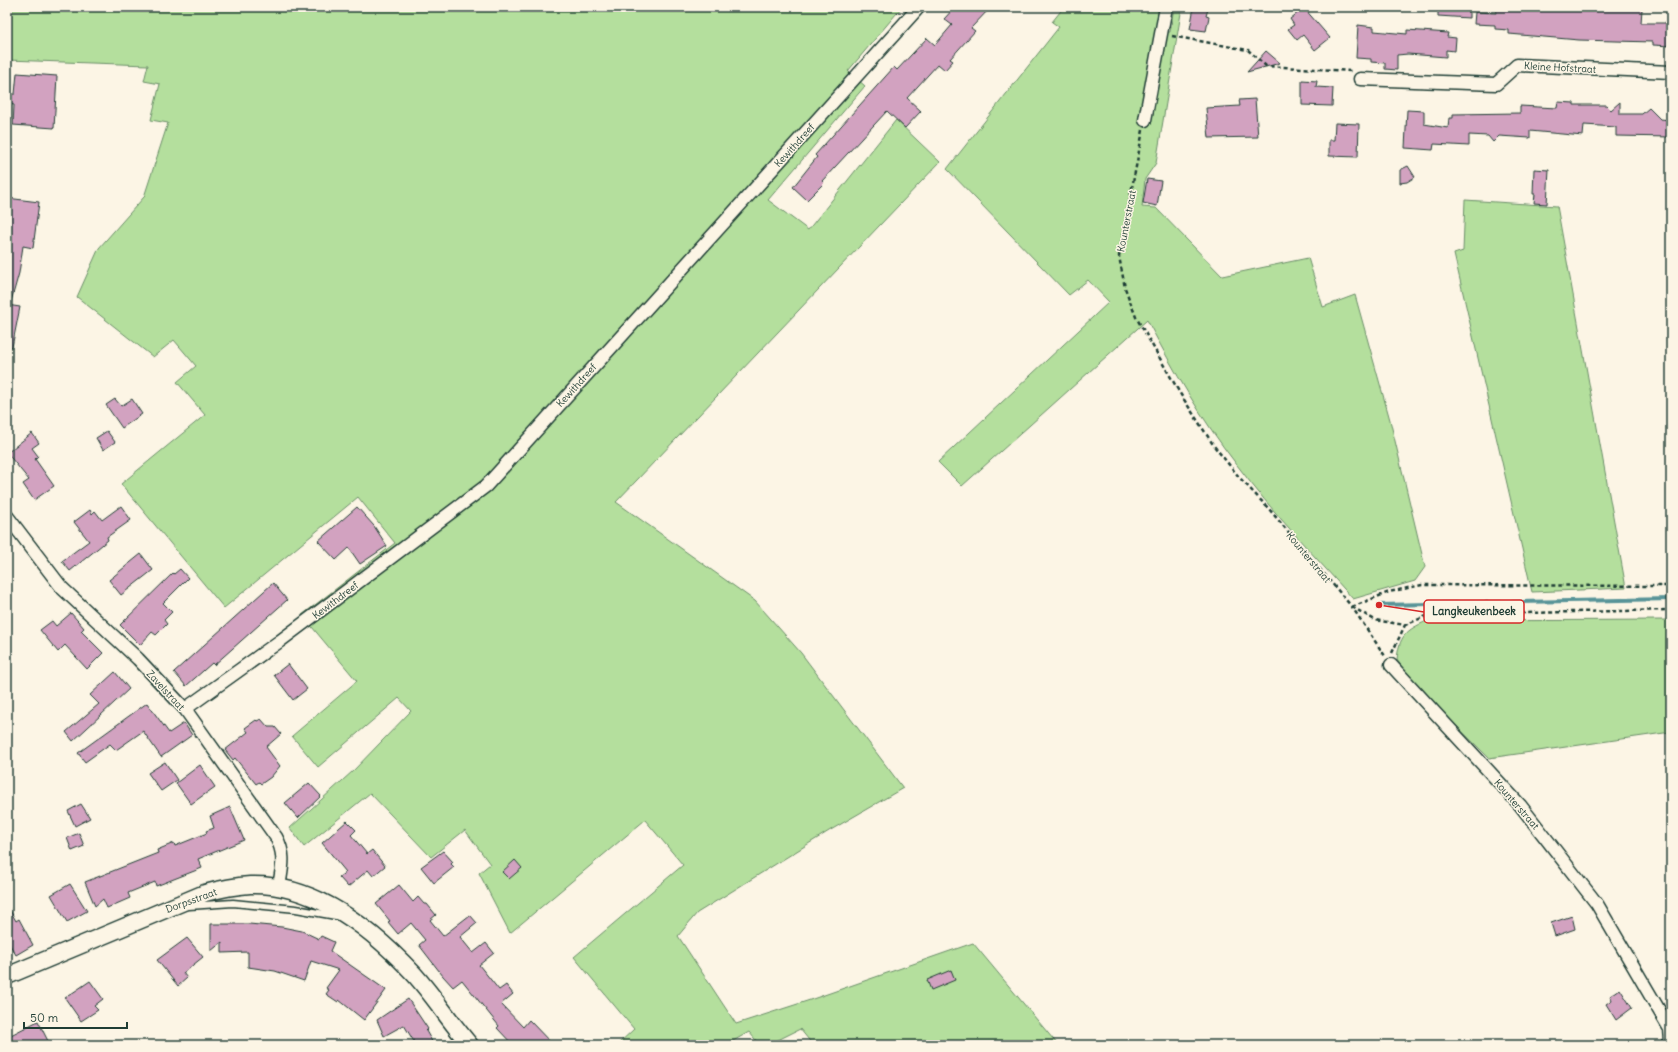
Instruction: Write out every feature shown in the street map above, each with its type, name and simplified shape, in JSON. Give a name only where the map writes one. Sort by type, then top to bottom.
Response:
[{"type":"street","name":"Kewithdreef","points":[[185,709],[280,641],[486,486],[918,7]]},
{"type":"street","points":[[1145,120],[1166,7]]},
{"type":"street","name":"Kleine Hofstraat","points":[[1360,79],[1496,84],[1517,65],[1671,72]]},
{"type":"street","name":"Zavelstraat","points":[[7,516],[62,588],[138,659],[185,709],[282,847],[283,860],[279,887]]},
{"type":"street","name":"Kounterstraat","points":[[1391,665],[1520,805],[1597,904],[1670,1029],[1670,1040],[1667,1045]]},
{"type":"street","name":"Dorpsstraat","points":[[7,976],[205,893],[236,886],[279,887],[312,896],[350,918],[383,943],[414,974],[470,1045]]},
{"type":"lane","points":[[169,908],[233,903],[296,909],[350,918]]},
{"type":"path","points":[[1160,34],[1248,50],[1266,66],[1352,71],[1360,79]]},
{"type":"path","name":"Kounterstraat","points":[[1145,120],[1119,256],[1125,288],[1136,317],[1181,396],[1214,446],[1352,607],[1391,665]]},
{"type":"path","points":[[1352,607],[1389,592],[1422,585],[1671,586]]},
{"type":"path","points":[[1352,607],[1375,620],[1405,625],[1430,614],[1671,610]]},
{"type":"path","points":[[1391,665],[1392,650],[1405,625]]},
{"type":"green space","points":[[7,7],[902,7],[848,71],[865,86],[768,200],[808,230],[896,120],[940,162],[616,502],[755,601],[801,653],[903,788],[829,831],[697,913],[678,936],[736,1024],[973,943],[1058,1045],[813,1045],[800,1029],[768,1045],[760,1045],[749,1032],[726,1045],[617,1045],[634,1029],[574,957],[683,865],[645,820],[510,933],[479,873],[490,864],[465,830],[431,857],[370,793],[304,847],[290,828],[353,771],[411,711],[399,698],[318,767],[292,736],[357,681],[302,615],[395,543],[358,497],[224,608],[121,484],[205,415],[177,382],[196,366],[174,340],[153,357],[77,297],[99,248],[144,197],[168,123],[151,120],[160,84],[144,81],[148,65],[7,60]]},
{"type":"green space","points":[[1064,7],[1163,7],[1159,31],[1170,32],[1174,7],[1182,7],[1156,163],[1145,179],[1142,207],[1156,208],[1222,276],[1308,258],[1323,307],[1355,295],[1390,420],[1425,567],[1415,581],[1353,599],[1264,500],[1224,448],[1189,395],[1147,320],[962,486],[938,462],[1109,302],[1088,280],[1069,295],[947,169],[1059,27],[1052,22]]},
{"type":"green space","points":[[1465,200],[1557,206],[1626,588],[1532,592],[1454,254],[1463,251]]},
{"type":"green space","points":[[1671,620],[1671,732],[1489,758],[1414,684],[1397,660],[1400,645],[1405,635],[1409,631],[1427,621]]},
{"type":"building","points":[[955,7],[991,7],[971,28],[975,31],[950,59],[953,61],[945,70],[938,64],[907,98],[921,111],[905,128],[887,111],[822,181],[824,183],[807,200],[793,187],[817,157],[815,155],[894,67],[897,70],[927,38],[935,45],[952,25],[944,19]]},
{"type":"building","points":[[1194,7],[1208,9],[1206,16],[1209,17],[1206,31],[1190,29]]},
{"type":"building","points":[[1438,7],[1469,7],[1469,18],[1438,16]]},
{"type":"building","points":[[1496,7],[1537,9],[1537,7],[1642,9],[1641,23],[1671,23],[1671,46],[1653,45],[1653,42],[1579,40],[1509,34],[1509,30],[1495,29],[1495,25],[1474,24],[1475,12],[1496,13]]},
{"type":"building","points":[[1304,8],[1330,38],[1315,50],[1303,35],[1297,40],[1288,29],[1294,25],[1290,19]]},
{"type":"building","points":[[1358,25],[1374,27],[1374,31],[1407,34],[1407,30],[1448,33],[1447,37],[1456,38],[1455,51],[1446,50],[1446,57],[1408,54],[1397,55],[1397,70],[1385,69],[1385,63],[1371,62],[1371,59],[1356,58]]},
{"type":"building","points":[[1266,51],[1280,63],[1247,72]]},
{"type":"building","points":[[17,73],[57,76],[54,128],[13,125],[14,105],[10,104],[11,94],[15,94]]},
{"type":"building","points":[[1302,80],[1317,81],[1316,87],[1333,88],[1332,106],[1302,105]]},
{"type":"building","points":[[1255,99],[1258,137],[1209,138],[1206,108],[1240,106],[1239,100]]},
{"type":"building","points":[[1558,102],[1574,103],[1574,105],[1606,105],[1611,110],[1620,102],[1620,114],[1642,114],[1649,108],[1660,119],[1671,120],[1671,137],[1616,136],[1616,127],[1584,125],[1583,136],[1530,131],[1530,138],[1499,136],[1493,142],[1488,136],[1469,135],[1469,146],[1434,144],[1433,150],[1405,148],[1407,110],[1424,111],[1424,124],[1448,128],[1449,118],[1453,118],[1453,114],[1520,113],[1520,106],[1557,108]]},
{"type":"building","points":[[1335,123],[1359,124],[1358,157],[1329,156],[1329,140],[1334,140]]},
{"type":"building","points":[[1408,166],[1415,177],[1407,182],[1400,183],[1400,170]]},
{"type":"building","points":[[1534,169],[1549,170],[1547,204],[1534,203]]},
{"type":"building","points":[[1147,179],[1161,181],[1157,206],[1143,203]]},
{"type":"building","points":[[7,198],[39,202],[33,248],[23,246],[19,273],[10,305],[7,305]]},
{"type":"building","points":[[7,305],[20,307],[12,347],[7,346]]},
{"type":"building","points":[[115,399],[121,406],[132,399],[142,414],[122,428],[106,405]]},
{"type":"building","points":[[107,431],[115,442],[103,450],[96,438]]},
{"type":"building","points":[[32,433],[39,443],[32,448],[38,456],[35,459],[54,486],[34,500],[23,484],[29,480],[7,453]]},
{"type":"building","points":[[121,506],[131,520],[107,537],[108,540],[70,571],[62,561],[89,541],[74,522],[90,510],[92,514],[95,511],[102,520]]},
{"type":"building","points":[[357,507],[374,526],[387,546],[360,564],[349,548],[336,560],[318,541]]},
{"type":"building","points":[[141,554],[153,570],[121,595],[109,580]]},
{"type":"building","points":[[180,569],[188,578],[163,603],[172,612],[164,620],[167,624],[156,635],[152,632],[140,645],[120,625],[173,573],[174,574]]},
{"type":"building","points":[[273,583],[287,600],[214,665],[212,663],[186,686],[174,672]]},
{"type":"building","points":[[71,613],[84,628],[81,631],[103,653],[87,669],[65,645],[58,652],[40,630],[52,621],[56,626]]},
{"type":"building","points":[[288,664],[307,689],[293,700],[274,675]]},
{"type":"building","points":[[115,672],[129,689],[73,741],[66,732],[99,704],[90,695]]},
{"type":"building","points":[[147,703],[169,733],[184,723],[192,735],[161,757],[143,731],[116,750],[110,744],[85,762],[78,753]]},
{"type":"building","points":[[261,719],[268,727],[275,727],[281,734],[266,747],[280,766],[271,777],[261,784],[259,782],[256,784],[235,758],[233,760],[225,750],[248,732],[245,728],[256,720]]},
{"type":"building","points":[[165,762],[177,780],[161,791],[148,773]]},
{"type":"building","points":[[200,765],[215,787],[191,804],[176,783]]},
{"type":"building","points":[[309,783],[321,796],[298,818],[285,803]]},
{"type":"building","points":[[81,804],[90,818],[75,826],[68,811]]},
{"type":"building","points":[[230,807],[244,840],[198,859],[202,868],[156,886],[155,882],[128,893],[130,898],[107,908],[103,899],[95,906],[85,882],[158,853],[157,850],[174,843],[175,846],[207,833],[206,831],[214,828],[210,816]]},
{"type":"building","points":[[347,821],[356,830],[351,835],[367,854],[372,850],[385,866],[373,876],[368,870],[348,887],[339,877],[346,872],[322,843]]},
{"type":"building","points":[[79,833],[84,846],[72,851],[67,838]]},
{"type":"building","points":[[443,851],[453,862],[451,864],[454,867],[434,883],[421,867]]},
{"type":"building","points":[[515,860],[522,868],[509,879],[502,872]]},
{"type":"building","points":[[70,884],[87,911],[67,922],[51,895]]},
{"type":"building","points":[[399,885],[413,902],[418,897],[424,904],[427,904],[436,915],[430,920],[443,936],[470,915],[477,923],[460,937],[473,953],[486,943],[494,953],[479,965],[499,990],[506,985],[513,994],[501,1004],[523,1027],[529,1020],[553,1045],[513,1045],[497,1028],[499,1026],[462,980],[453,987],[443,976],[419,945],[425,940],[411,923],[398,934],[388,922],[390,921],[376,904]]},
{"type":"building","points":[[7,905],[16,921],[19,919],[33,945],[16,955],[7,940]]},
{"type":"building","points":[[1572,916],[1575,929],[1555,936],[1551,923]]},
{"type":"building","points":[[211,924],[249,924],[282,927],[302,931],[319,939],[321,936],[334,942],[330,951],[386,990],[364,1020],[339,1000],[338,1002],[326,994],[329,990],[326,988],[339,970],[311,961],[304,981],[275,971],[248,967],[248,952],[222,953],[222,942],[211,951]]},
{"type":"building","points":[[187,938],[203,957],[183,973],[187,978],[178,986],[157,960]]},
{"type":"building","points":[[951,970],[955,980],[931,990],[927,980]]},
{"type":"building","points":[[90,981],[103,999],[94,1006],[98,1010],[81,1021],[65,998]]},
{"type":"building","points":[[1620,989],[1632,1008],[1616,1020],[1606,1004],[1612,1000],[1610,996]]},
{"type":"building","points":[[408,999],[428,1029],[426,1031],[434,1045],[416,1045],[404,1025],[384,1036],[377,1020]]},
{"type":"building","points":[[38,1021],[50,1045],[7,1045],[7,1037]]},
{"type":"waterway","points":[[1379,605],[1671,599]]},
{"type":"place","name":"Langkeukenbeek","points":[[1379,605]]}]
